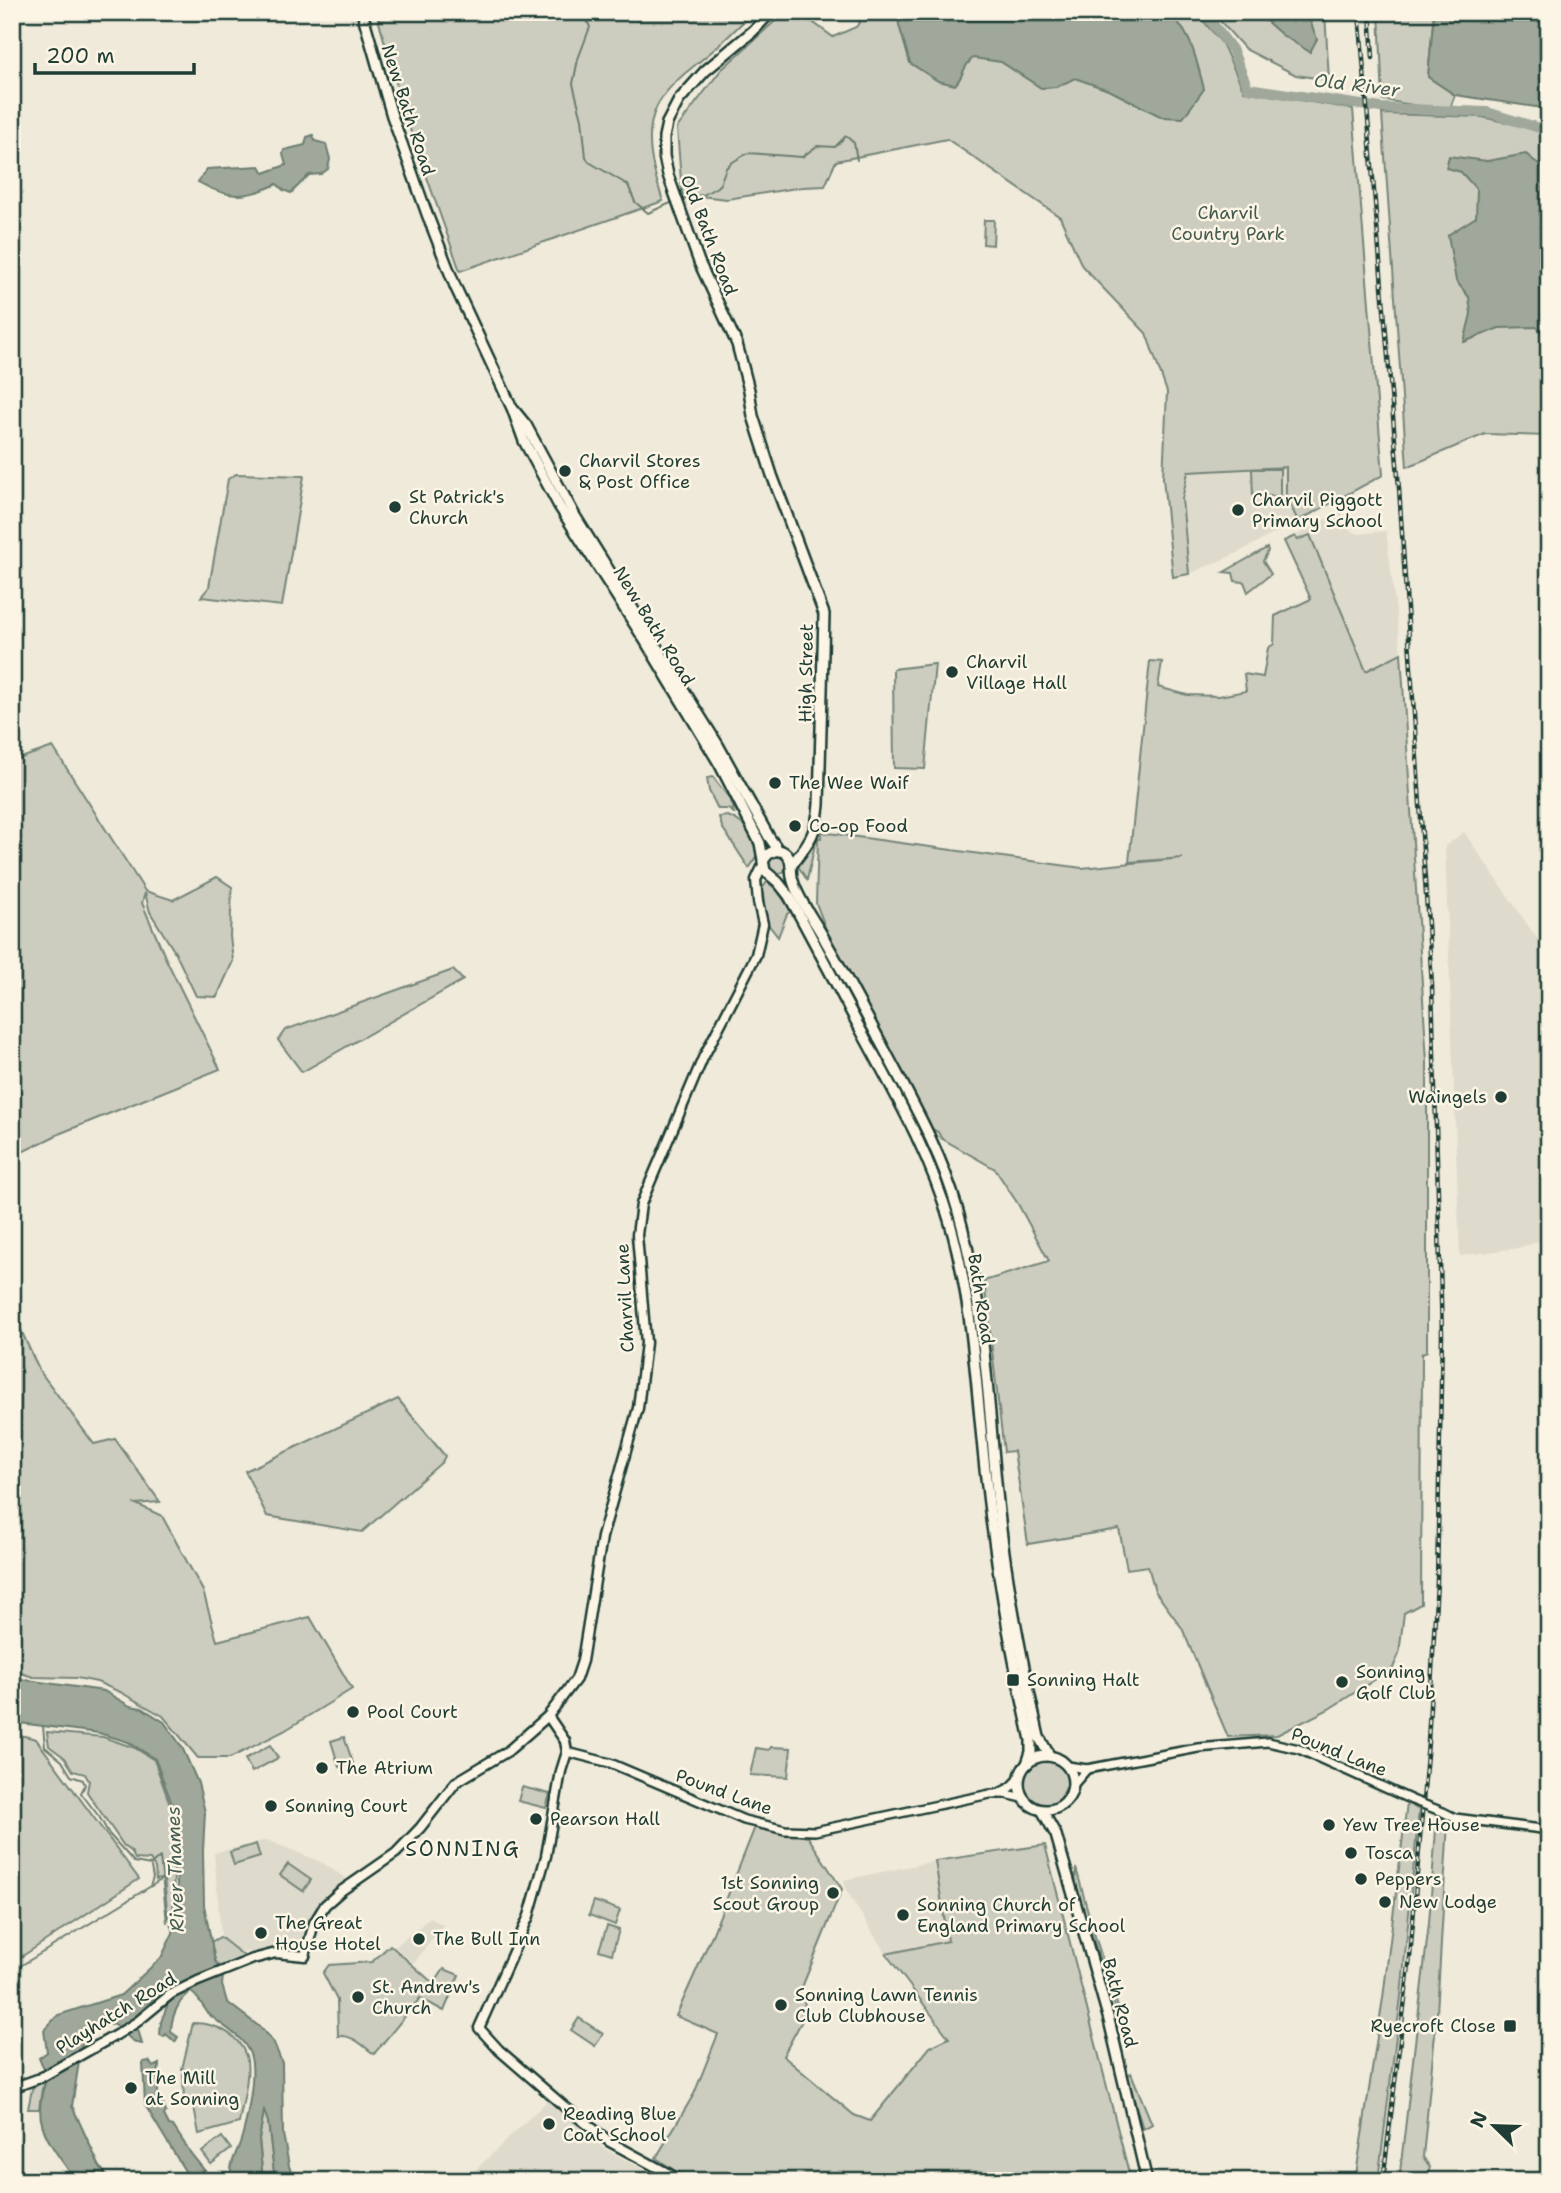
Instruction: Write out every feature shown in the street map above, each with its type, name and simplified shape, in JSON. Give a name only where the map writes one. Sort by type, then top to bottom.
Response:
[{"type":"main road","name":"New Bath Road","points":[[362,12],[397,132],[434,233],[524,440],[559,506],[720,765],[760,842],[763,864]]},
{"type":"main road","name":"Old Bath Road","points":[[771,12],[686,90],[672,111],[664,137],[664,156],[699,262],[737,344],[754,416],[783,502]]},
{"type":"main road","name":"New Bath Road","points":[[512,408],[526,425],[575,516],[718,745],[768,837],[782,852]]},
{"type":"main road","name":"High Street","points":[[783,502],[824,614],[820,805],[815,833],[791,867]]},
{"type":"main road","points":[[763,864],[769,853],[804,847]]},
{"type":"main road","name":"Bath Road","points":[[782,852],[790,859],[795,887],[929,1135],[943,1164],[957,1206],[973,1272],[1018,1661],[1040,1741],[1049,1755]]},
{"type":"main road","name":"Bath Road","points":[[763,864],[789,896],[910,1124],[946,1209],[967,1298],[992,1523],[1031,1740],[1027,1764]]},
{"type":"main road","name":"Charvil Lane","points":[[235,1966],[276,1953],[305,1956],[314,1923],[325,1905],[396,1853],[456,1782],[508,1751],[548,1716],[579,1673],[602,1537],[638,1408],[646,1343],[637,1235],[641,1205],[703,1058],[756,955],[762,923],[756,880],[763,864]]},
{"type":"main road","points":[[757,888],[772,877],[784,877],[791,867]]},
{"type":"main road","points":[[548,1716],[565,1741],[567,1752],[561,1770],[546,1856],[529,1916],[479,2028],[565,2107],[610,2142],[682,2181]]},
{"type":"main road","points":[[1038,1755],[1049,1755],[1073,1772],[1074,1784],[1061,1807],[1042,1810],[1023,1798],[1018,1790],[1018,1779],[1027,1764],[1038,1755]]},
{"type":"main road","name":"Bath Road","points":[[1056,1835],[1056,1821],[1061,1807]]},
{"type":"main road","name":"Bath Road","points":[[1042,1810],[1056,1835],[1109,2020],[1147,2181]]},
{"type":"main road","name":"Playhatch Road","points":[[12,2088],[28,2084],[137,2022],[171,1994],[235,1966]]},
{"type":"street","name":"Pound Lane","points":[[1068,1766],[1087,1769],[1198,1748],[1268,1742],[1299,1749],[1455,1818],[1549,1830]]},
{"type":"street","name":"Pound Lane","points":[[567,1752],[610,1763],[744,1820],[785,1830],[815,1831],[998,1793],[1011,1787],[1018,1779]]},
{"type":"street","points":[[1074,1784],[1087,1769]]},
{"type":"street","name":"Pound Lane","points":[[998,1793],[1023,1798]]},
{"type":"shaded area","points":[[898,12],[1165,12],[1174,18],[1187,36],[1204,89],[1183,118],[1162,117],[1111,91],[1075,78],[1057,87],[1041,88],[1001,62],[973,58],[955,85],[938,81],[910,63]]},
{"type":"shaded area","points":[[1256,12],[1309,12],[1317,39],[1310,52],[1282,35]]},
{"type":"shaded area","points":[[1434,12],[1549,12],[1549,109],[1455,95],[1428,77]]},
{"type":"shaded area","points":[[313,135],[315,141],[326,144],[330,159],[328,169],[321,174],[309,175],[291,193],[277,184],[246,194],[228,194],[198,182],[207,169],[260,166],[264,173],[286,165],[284,150],[305,145],[307,137]]},
{"type":"shaded area","points":[[1526,154],[1549,173],[1549,342],[1537,327],[1499,328],[1464,342],[1471,314],[1469,297],[1456,281],[1448,235],[1476,217],[1477,190],[1461,172],[1446,168],[1449,156],[1487,161]]},
{"type":"shaded area","name":"Charvil Piggott Primary School","points":[[1286,467],[1286,496],[1298,521],[1235,554],[1189,574],[1182,499],[1188,472]]},
{"type":"shaded area","points":[[1341,511],[1351,531],[1360,534],[1386,531],[1401,653],[1366,672],[1313,541],[1297,540],[1295,536]]},
{"type":"shaded area","name":"Waingels","points":[[1464,832],[1549,956],[1549,1238],[1518,1248],[1460,1256],[1445,846]]},
{"type":"shaded area","points":[[12,1678],[104,1691],[130,1706],[142,1708],[164,1722],[182,1747],[198,1783],[205,1812],[204,1905],[215,1961],[223,1976],[222,1985],[227,2002],[261,2028],[274,2043],[282,2063],[283,2134],[294,2181],[275,2181],[268,2122],[264,2111],[259,2139],[263,2181],[232,2181],[232,2165],[243,2132],[250,2097],[250,2054],[238,2037],[211,2016],[191,1992],[179,2004],[172,2021],[171,2032],[178,2037],[175,2042],[166,2034],[164,2037],[160,2035],[161,2022],[174,1988],[166,1985],[135,2018],[142,2044],[134,2041],[113,2023],[91,2033],[82,2043],[72,2106],[99,2165],[110,2181],[76,2181],[51,2144],[41,2120],[40,2107],[48,2076],[39,2058],[47,2052],[44,2030],[58,2015],[121,1995],[161,1958],[173,1933],[178,1903],[176,1864],[180,1850],[175,1812],[155,1759],[128,1742],[99,1733],[12,1722]]},
{"type":"shaded area","points":[[267,1840],[323,1863],[348,1880],[336,1888],[319,1907],[302,1953],[241,1952],[221,1936],[214,1853]]},
{"type":"shaded area","name":"Sonning Church of England Primary School","points":[[935,1861],[948,1941],[886,1954],[846,1890],[844,1880]]},
{"type":"shaded area","points":[[430,1918],[443,1925],[414,1963],[395,1947]]},
{"type":"shaded area","points":[[149,2061],[153,2067],[159,2064],[158,2092],[169,2125],[173,2126],[213,2181],[191,2181],[145,2105],[143,2062]]},
{"type":"shaded area","name":"Reading Blue Coat School","points":[[548,2100],[603,2148],[666,2181],[464,2181]]},
{"type":"green space","points":[[372,12],[753,12],[676,81],[657,106],[650,130],[650,142],[653,167],[663,201],[460,271],[405,115],[377,15]]},
{"type":"green space","name":"Charvil Country Park","points":[[785,12],[799,12],[833,37],[856,27],[867,12],[1196,12],[1222,43],[1244,91],[1353,109],[1383,475],[1298,521],[1286,496],[1286,467],[1188,472],[1182,499],[1189,574],[1173,577],[1163,478],[1167,392],[1146,333],[1082,266],[1060,217],[947,139],[836,161],[825,186],[727,199],[682,194],[677,128],[721,70]]},
{"type":"green space","points":[[1212,12],[1325,12],[1329,80],[1296,75],[1245,49]]},
{"type":"green space","points":[[1379,12],[1434,12],[1428,77],[1455,95],[1449,111],[1383,100]]},
{"type":"green space","points":[[1382,114],[1482,117],[1549,132],[1549,436],[1485,434],[1407,467]]},
{"type":"green space","points":[[984,220],[994,220],[993,245],[983,244]]},
{"type":"green space","points":[[1252,469],[1280,469],[1280,496],[1253,496]]},
{"type":"green space","points":[[236,474],[304,476],[282,606],[201,597],[209,587],[228,479]]},
{"type":"green space","name":"Sonning Golf Club","points":[[1310,535],[1366,671],[1401,653],[1427,1062],[1427,1351],[1422,1353],[1421,1604],[1404,1613],[1399,1654],[1393,1668],[1329,1709],[1277,1735],[1228,1737],[1182,1628],[1155,1591],[1148,1566],[1127,1569],[1119,1529],[1028,1544],[1014,1451],[1004,1452],[984,1281],[1049,1261],[1018,1204],[995,1169],[941,1138],[938,1132],[932,1129],[831,942],[816,903],[818,838],[821,838],[821,832],[1082,868],[1183,858],[1129,862],[1150,661],[1162,662],[1158,687],[1187,695],[1219,696],[1246,691],[1244,674],[1263,677],[1268,648],[1274,644],[1275,616],[1311,599],[1284,541],[1295,536],[1297,540]]},
{"type":"green space","points":[[1267,548],[1263,561],[1271,574],[1248,592],[1244,582],[1235,581],[1233,573],[1224,572]]},
{"type":"green space","points":[[935,664],[925,769],[894,768],[893,669]]},
{"type":"green space","points":[[53,747],[145,891],[173,900],[217,877],[232,887],[230,936],[233,961],[217,997],[196,996],[176,954],[150,912],[145,893],[142,903],[165,957],[220,1069],[61,1133],[12,1157],[12,761]]},
{"type":"green space","points":[[713,777],[742,815],[738,814],[730,801],[734,813],[728,809],[718,809],[709,791],[707,778]]},
{"type":"green space","points":[[728,816],[743,825],[757,844],[757,852],[749,868],[722,827],[719,817]]},
{"type":"green space","points":[[816,840],[807,880],[798,866]]},
{"type":"green space","points":[[777,854],[784,857],[787,864],[784,871],[777,874],[770,871],[767,864],[770,857]]},
{"type":"green space","points":[[788,879],[931,1146],[956,1213],[975,1310],[997,1526],[1008,1600],[993,1507],[971,1308],[933,1166],[784,882]]},
{"type":"green space","points":[[767,882],[777,890],[791,911],[787,914],[778,937],[768,924],[761,890]]},
{"type":"green space","points":[[453,970],[463,980],[302,1072],[278,1040],[285,1030]]},
{"type":"green space","points":[[12,1310],[39,1370],[94,1444],[115,1439],[160,1502],[136,1504],[162,1516],[203,1591],[217,1641],[310,1617],[352,1689],[284,1731],[230,1758],[198,1758],[163,1716],[120,1692],[97,1682],[77,1678],[33,1677],[12,1670]]},
{"type":"green space","points":[[398,1399],[445,1456],[442,1462],[362,1532],[267,1516],[245,1471]]},
{"type":"green space","points":[[47,1732],[103,1737],[135,1748],[154,1760],[172,1810],[175,1830],[177,1853],[174,1865],[173,1923],[168,1918],[164,1878],[156,1880],[155,1868],[150,1860],[135,1859],[131,1851],[124,1846],[87,1792],[89,1781],[85,1774],[73,1771],[65,1758],[49,1746]]},
{"type":"green space","points":[[12,1733],[36,1739],[139,1879],[12,1963]]},
{"type":"green space","points":[[344,1737],[353,1763],[339,1767],[331,1741]]},
{"type":"green space","points":[[270,1745],[278,1758],[252,1772],[245,1759]]},
{"type":"green space","points":[[771,1747],[791,1748],[788,1777],[750,1775],[756,1748],[769,1750]]},
{"type":"green space","points":[[1045,1758],[1065,1769],[1070,1780],[1058,1803],[1047,1807],[1026,1796],[1021,1785],[1029,1767]]},
{"type":"green space","points":[[522,1787],[550,1794],[546,1808],[518,1801]]},
{"type":"green space","points":[[1407,1803],[1419,1810],[1401,1996],[1378,2181],[1355,2181],[1383,1998]]},
{"type":"green space","points":[[1437,1816],[1448,1821],[1437,2013],[1423,2157],[1430,2167],[1426,2181],[1399,2181],[1429,1923]]},
{"type":"green space","points":[[755,1827],[808,1837],[842,1889],[798,1997],[804,2000],[806,2013],[783,2056],[854,2115],[870,2121],[930,2047],[949,2038],[886,1954],[948,1941],[935,1861],[1045,1845],[1131,2181],[691,2181],[656,2158],[694,2094],[718,2034],[676,2016],[713,1933]]},
{"type":"green space","points":[[256,1844],[260,1857],[234,1865],[230,1852]]},
{"type":"green space","points":[[288,1864],[311,1880],[303,1891],[280,1875]]},
{"type":"green space","points":[[1076,1868],[1128,2038],[1126,2041],[1075,1883]]},
{"type":"green space","points":[[594,1901],[620,1910],[615,1925],[589,1915]]},
{"type":"green space","points":[[607,1926],[619,1930],[612,1954],[599,1950]]},
{"type":"green space","points":[[220,1937],[245,1959],[220,1968],[215,1961],[211,1942]]},
{"type":"green space","points":[[390,1945],[434,1984],[444,1969],[459,1975],[444,2011],[420,1998],[374,2054],[353,2039],[338,2036],[337,2000],[323,1973],[329,1965],[372,1962]]},
{"type":"green space","points":[[579,2018],[603,2034],[595,2046],[571,2030]]},
{"type":"green space","points":[[193,2023],[217,2027],[232,2035],[242,2048],[247,2063],[246,2089],[239,2123],[199,2134],[193,2102],[184,2103],[183,2073],[187,2073],[187,2070],[182,2069]]},
{"type":"green space","points":[[1131,2073],[1152,2124],[1143,2129],[1127,2076]]},
{"type":"green space","points":[[49,2076],[42,2089],[39,2109],[28,2109],[32,2089]]},
{"type":"green space","points":[[264,2110],[268,2121],[275,2181],[263,2181],[259,2139]]},
{"type":"green space","points":[[222,2137],[231,2149],[211,2164],[202,2152]]},
{"type":"waterway","points":[[583,12],[590,27],[578,59],[573,84],[582,119],[586,157],[589,162],[628,185],[635,202],[648,213],[673,202]]},
{"type":"waterway","name":"Old River","points":[[1204,12],[1232,49],[1248,88],[1381,108],[1487,112],[1549,131]]},
{"type":"waterway","points":[[681,199],[703,195],[717,187],[726,168],[748,153],[802,157],[817,146],[835,147],[846,136],[854,143],[857,160]]},
{"type":"waterway","name":"River Thames","points":[[43,1726],[45,1747],[62,1761],[71,1776],[83,1780],[85,1785],[81,1793],[109,1834],[134,1862],[151,1865],[160,1857],[167,1922]]},
{"type":"waterway","points":[[150,1886],[153,1878],[151,1867]]},
{"type":"waterway","name":"River Thames","points":[[12,1971],[161,1880]]},
{"type":"waterway","name":"River Thames","points":[[170,1925],[174,1930]]},
{"type":"railway","points":[[1359,12],[1399,488],[1432,985],[1442,1334],[1437,1581],[1428,1742],[1410,1957],[1383,2181]]},
{"type":"railway","points":[[1370,12],[1373,58]]},
{"type":"place","name":"Charvil Stores & Post Office","points":[[565,471]]},
{"type":"place","name":"St Patrick's Church","points":[[395,507]]},
{"type":"place","name":"Charvil Piggott Primary School","points":[[1238,510]]},
{"type":"place","name":"Charvil Village Hall","points":[[952,672]]},
{"type":"place","name":"The Wee Waif","points":[[775,783]]},
{"type":"place","name":"Co-op Food","points":[[795,826]]},
{"type":"place","name":"Waingels","points":[[1501,1097]]},
{"type":"place","name":"Sonning Halt","points":[[1013,1680]]},
{"type":"place","name":"Sonning Golf Club","points":[[1342,1682]]},
{"type":"place","name":"Pool Court","points":[[353,1712]]},
{"type":"place","name":"The Atrium","points":[[322,1768]]},
{"type":"place","name":"Sonning Court","points":[[271,1806]]},
{"type":"place","name":"Pearson Hall","points":[[536,1819]]},
{"type":"place","name":"Yew Tree House","points":[[1329,1825]]},
{"type":"place","name":"Tosca","points":[[1351,1853]]},
{"type":"place","name":"Peppers","points":[[1361,1879]]},
{"type":"place","name":"1st Sonning Scout Group","points":[[833,1893]]},
{"type":"place","name":"New Lodge","points":[[1385,1902]]},
{"type":"place","name":"Sonning Church of England Primary School","points":[[903,1915]]},
{"type":"place","name":"The Great House Hotel","points":[[261,1933]]},
{"type":"place","name":"The Bull Inn","points":[[419,1939]]},
{"type":"place","name":"St. Andrew's Church","points":[[358,1997]]},
{"type":"place","name":"Sonning Lawn Tennis Club Clubhouse","points":[[781,2005]]},
{"type":"place","name":"Ryecroft Close","points":[[1510,2026]]},
{"type":"place","name":"The Mill at Sonning","points":[[131,2088]]},
{"type":"place","name":"Reading Blue Coat School","points":[[549,2124]]},
{"type":"district","name":"SONNING","points":[[463,1849]]}]
